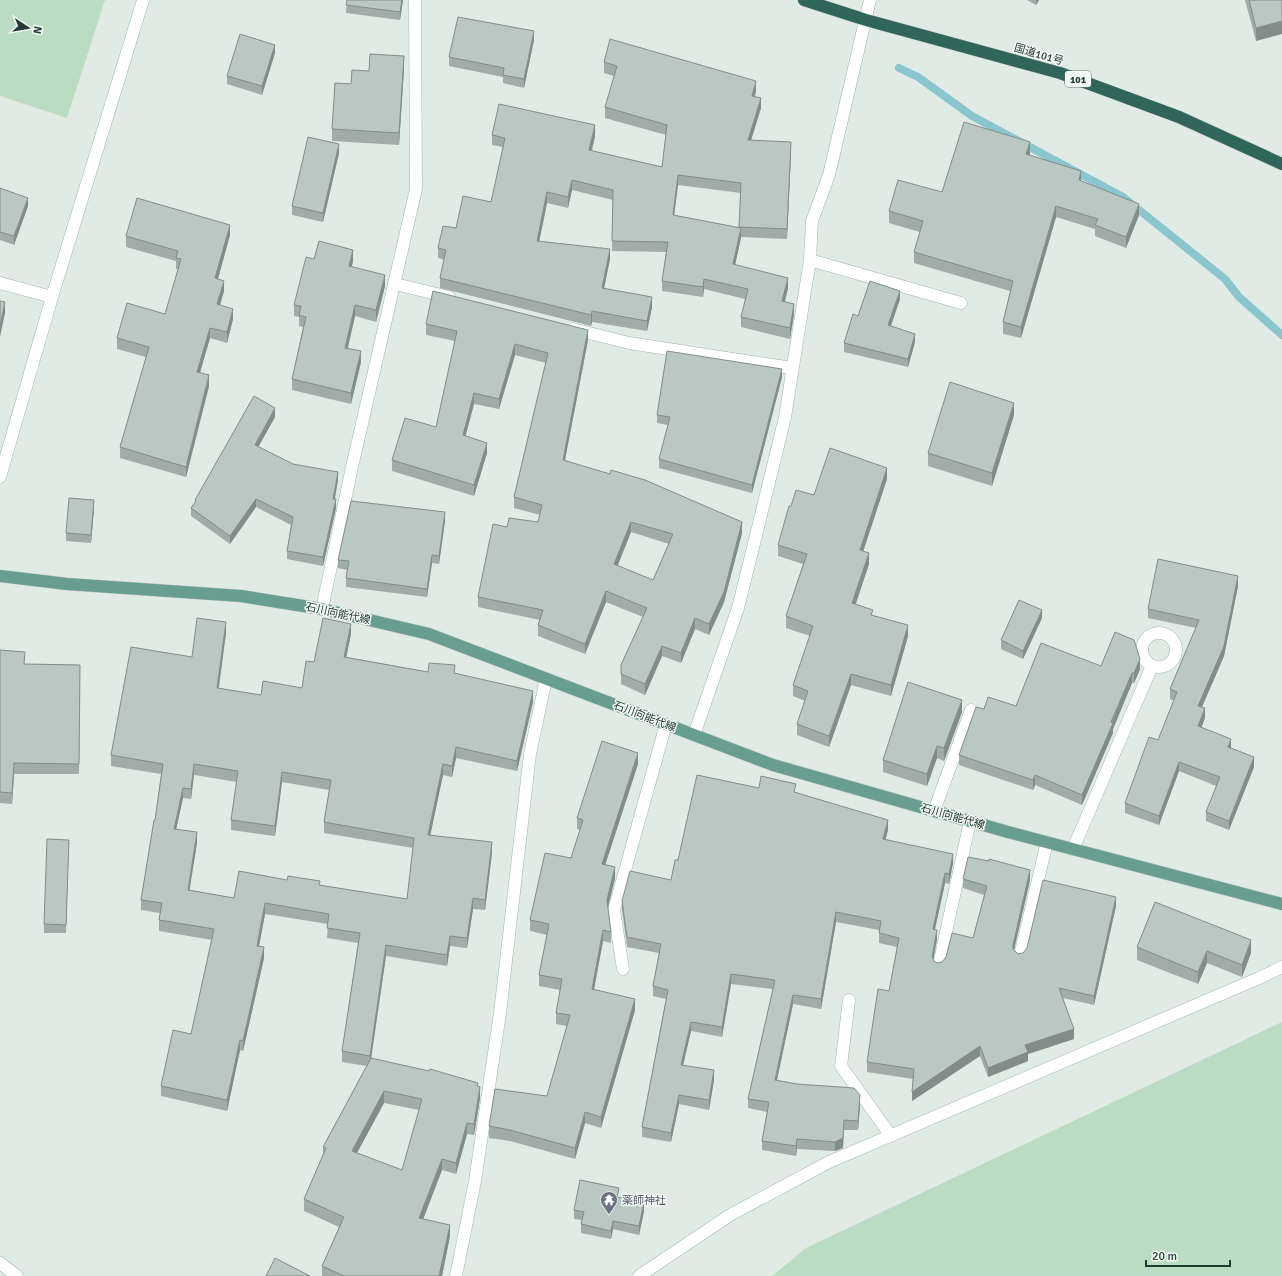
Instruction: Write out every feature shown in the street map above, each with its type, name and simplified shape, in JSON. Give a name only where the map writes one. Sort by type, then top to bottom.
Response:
[{"type":"highway","name":"国道101号","points":[[804,0],[866,20],[1060,72],[1179,117],[1282,164]]},
{"type":"main road","name":"石川向能代線","points":[[0,576],[67,584],[241,596],[322,609],[429,634],[773,765],[970,821],[1282,904]]},
{"type":"street","points":[[0,477],[52,297],[143,0]]},
{"type":"street","points":[[322,609],[352,467],[416,189],[415,0]]},
{"type":"street","points":[[694,735],[738,608],[785,417],[810,260],[812,221],[829,175],[870,0]]},
{"type":"street","points":[[810,260],[961,303]]},
{"type":"street","points":[[0,283],[52,297]]},
{"type":"street","points":[[395,284],[463,301]]},
{"type":"street","points":[[561,326],[629,343],[792,368]]},
{"type":"street","points":[[1073,849],[1152,666]]},
{"type":"street","points":[[456,1276],[475,1181],[500,1012],[530,754],[546,679]]},
{"type":"street","points":[[934,811],[971,710]]},
{"type":"street","points":[[623,969],[614,910],[666,724]]},
{"type":"street","points":[[939,965],[970,821]]},
{"type":"street","points":[[1020,956],[1047,842]]},
{"type":"street","points":[[639,1276],[730,1215],[830,1162],[1282,967]]},
{"type":"street","points":[[849,1000],[841,1066],[890,1136]]},
{"type":"street","points":[[0,1263],[17,1276]]},
{"type":"green space","points":[[0,0],[105,0],[67,118],[0,96]]},
{"type":"green space","points":[[1282,1022],[1282,1276],[772,1276],[806,1248]]},
{"type":"building","points":[[347,0],[402,0],[400,12],[346,5]]},
{"type":"building","points":[[1249,0],[1282,0],[1282,21],[1256,28]]},
{"type":"building","points":[[458,17],[534,31],[524,79],[503,75],[504,68],[449,57]]},
{"type":"building","points":[[240,34],[275,45],[262,86],[227,76]]},
{"type":"building","points":[[610,39],[756,81],[752,96],[761,98],[748,140],[791,142],[787,229],[739,227],[741,183],[678,175],[673,215],[741,228],[733,264],[788,278],[782,301],[794,304],[790,328],[741,317],[748,289],[704,279],[703,287],[662,281],[668,242],[612,241],[613,190],[572,180],[568,197],[547,192],[537,241],[610,249],[602,288],[652,297],[647,321],[592,311],[591,315],[440,278],[446,250],[438,248],[443,226],[456,228],[463,196],[491,202],[505,138],[492,135],[499,104],[595,125],[589,150],[662,167],[667,125],[605,107],[617,66],[604,62]]},
{"type":"building","points":[[370,54],[404,56],[399,133],[332,129],[335,83],[351,84],[352,70],[369,71]]},
{"type":"building","points":[[964,122],[1030,142],[1026,154],[1081,171],[1079,180],[1139,204],[1126,237],[1095,225],[1098,219],[1056,206],[1021,327],[1003,322],[1013,281],[914,252],[923,221],[889,211],[898,180],[942,192]]},
{"type":"building","points":[[308,137],[339,144],[323,213],[292,206]]},
{"type":"building","points":[[0,188],[28,198],[14,236],[0,232]]},
{"type":"building","points":[[137,198],[230,225],[215,278],[224,281],[217,304],[233,309],[227,332],[210,328],[197,372],[209,375],[186,467],[120,447],[149,347],[117,338],[127,303],[165,314],[181,259],[176,258],[178,251],[126,236]]},
{"type":"building","points":[[319,241],[353,250],[349,266],[385,275],[376,310],[355,305],[345,348],[361,351],[351,393],[292,379],[306,317],[299,315],[301,306],[294,305],[306,257],[314,259]]},
{"type":"building","points":[[870,281],[900,291],[888,325],[915,334],[908,359],[844,343],[853,314],[858,316]]},
{"type":"building","points":[[433,291],[588,330],[563,460],[610,474],[611,470],[645,480],[742,522],[724,592],[709,624],[695,618],[681,653],[662,646],[645,684],[621,674],[621,665],[647,608],[606,591],[585,644],[538,625],[543,610],[478,597],[493,524],[507,527],[509,518],[538,522],[542,505],[514,497],[548,353],[515,344],[499,399],[474,393],[463,435],[487,443],[474,485],[392,460],[405,418],[436,427],[457,331],[426,324]],"holes":[[[631,522],[673,534],[653,580],[614,564]]]},
{"type":"building","points":[[0,301],[5,302],[0,326]]},
{"type":"building","points":[[667,351],[782,369],[752,485],[659,459],[670,417],[657,415]]},
{"type":"building","points":[[950,382],[1014,403],[992,473],[928,453]]},
{"type":"building","points":[[254,396],[275,408],[255,445],[293,464],[338,472],[333,499],[336,499],[323,557],[287,551],[293,517],[256,499],[230,536],[191,508]]},
{"type":"building","points":[[830,448],[887,468],[860,550],[869,553],[852,603],[873,610],[871,615],[908,625],[891,685],[851,674],[829,736],[797,724],[808,691],[793,685],[813,626],[786,616],[807,554],[778,545],[789,506],[791,506],[796,490],[814,495]]},
{"type":"building","points":[[69,498],[94,500],[91,535],[66,533]]},
{"type":"building","points":[[351,501],[445,512],[439,556],[432,555],[427,589],[346,578],[349,561],[338,560]]},
{"type":"building","points":[[1158,559],[1238,576],[1224,646],[1198,706],[1205,708],[1198,726],[1231,739],[1228,747],[1254,757],[1229,821],[1206,812],[1220,777],[1179,762],[1159,816],[1125,803],[1149,737],[1158,740],[1177,692],[1170,689],[1199,620],[1148,609]]},
{"type":"building","points":[[1019,600],[1042,610],[1023,651],[1001,640]]},
{"type":"building","points":[[197,618],[226,622],[217,688],[261,695],[263,681],[302,688],[306,661],[314,662],[323,618],[351,624],[344,657],[428,672],[429,663],[455,665],[454,673],[533,691],[517,761],[456,747],[452,766],[443,764],[428,835],[492,842],[485,900],[473,898],[467,938],[450,936],[447,955],[386,945],[370,1056],[342,1051],[360,933],[327,928],[329,914],[265,903],[257,946],[264,947],[243,1041],[240,1040],[227,1100],[161,1086],[173,1030],[191,1034],[214,929],[159,920],[162,903],[141,900],[163,764],[111,755],[131,647],[192,657]],"holes":[[[194,764],[238,771],[231,820],[275,826],[282,772],[331,780],[324,822],[414,838],[407,899],[319,885],[320,881],[288,876],[287,880],[239,871],[234,898],[188,890],[197,832],[174,829],[183,788],[191,789]]]},
{"type":"building","points":[[1115,632],[1134,640],[1140,659],[1134,673],[1132,673],[1111,722],[1113,723],[1082,795],[1035,775],[1033,780],[959,755],[976,707],[984,709],[988,697],[1016,706],[1041,643],[1101,666]]},
{"type":"building","points":[[0,650],[25,652],[24,664],[80,665],[79,764],[14,763],[12,793],[0,792]]},
{"type":"building","points":[[908,682],[962,700],[944,748],[937,746],[927,774],[883,760]]},
{"type":"building","points":[[602,741],[638,753],[602,864],[615,867],[607,900],[611,932],[603,930],[592,989],[635,999],[601,1117],[585,1112],[575,1148],[510,1130],[489,1126],[495,1089],[547,1096],[570,1015],[556,1013],[562,979],[539,975],[549,924],[530,920],[545,853],[571,858],[583,820],[577,818]]},
{"type":"building","points":[[697,775],[759,788],[761,776],[796,784],[794,792],[888,820],[883,839],[953,854],[949,874],[945,873],[933,929],[937,930],[932,957],[937,963],[942,962],[946,957],[952,933],[973,938],[987,886],[963,879],[968,857],[989,861],[989,859],[1030,870],[1013,945],[1013,949],[1018,954],[1023,953],[1027,948],[1043,880],[1116,897],[1094,996],[1059,988],[1074,1029],[1025,1045],[1028,1052],[988,1068],[980,1046],[912,1092],[914,1069],[867,1062],[878,989],[889,991],[899,938],[879,933],[881,921],[836,912],[821,999],[793,995],[775,1080],[797,1084],[854,1088],[860,1095],[858,1121],[844,1120],[843,1138],[835,1142],[797,1139],[796,1146],[762,1141],[769,1102],[748,1099],[775,980],[731,974],[722,1027],[691,1022],[681,1065],[714,1070],[709,1100],[679,1095],[671,1133],[642,1127],[668,990],[653,986],[661,944],[627,937],[622,901],[630,871],[671,880],[675,860],[678,860]]},
{"type":"building","points":[[47,839],[69,840],[66,925],[44,924]]},
{"type":"building","points":[[1155,902],[1251,940],[1242,965],[1207,951],[1198,972],[1137,947]]},
{"type":"building","points":[[371,1058],[429,1071],[430,1069],[478,1083],[477,1086],[480,1087],[474,1124],[467,1123],[456,1163],[442,1159],[419,1218],[450,1225],[439,1276],[344,1276],[322,1266],[344,1217],[304,1199],[326,1148],[323,1147]],"holes":[[[384,1091],[422,1099],[402,1170],[352,1151]]]},
{"type":"building","name":"薬師神社","points":[[580,1180],[619,1188],[617,1197],[644,1202],[639,1226],[613,1221],[611,1231],[581,1224],[584,1212],[574,1210]]},
{"type":"building","points":[[275,1258],[310,1276],[266,1276]]},
{"type":"waterway","points":[[899,68],[918,77],[972,116],[1123,197],[1225,279],[1239,297],[1282,335]]},
{"type":"place","name":"薬師神社","points":[[609,1215]]}]
